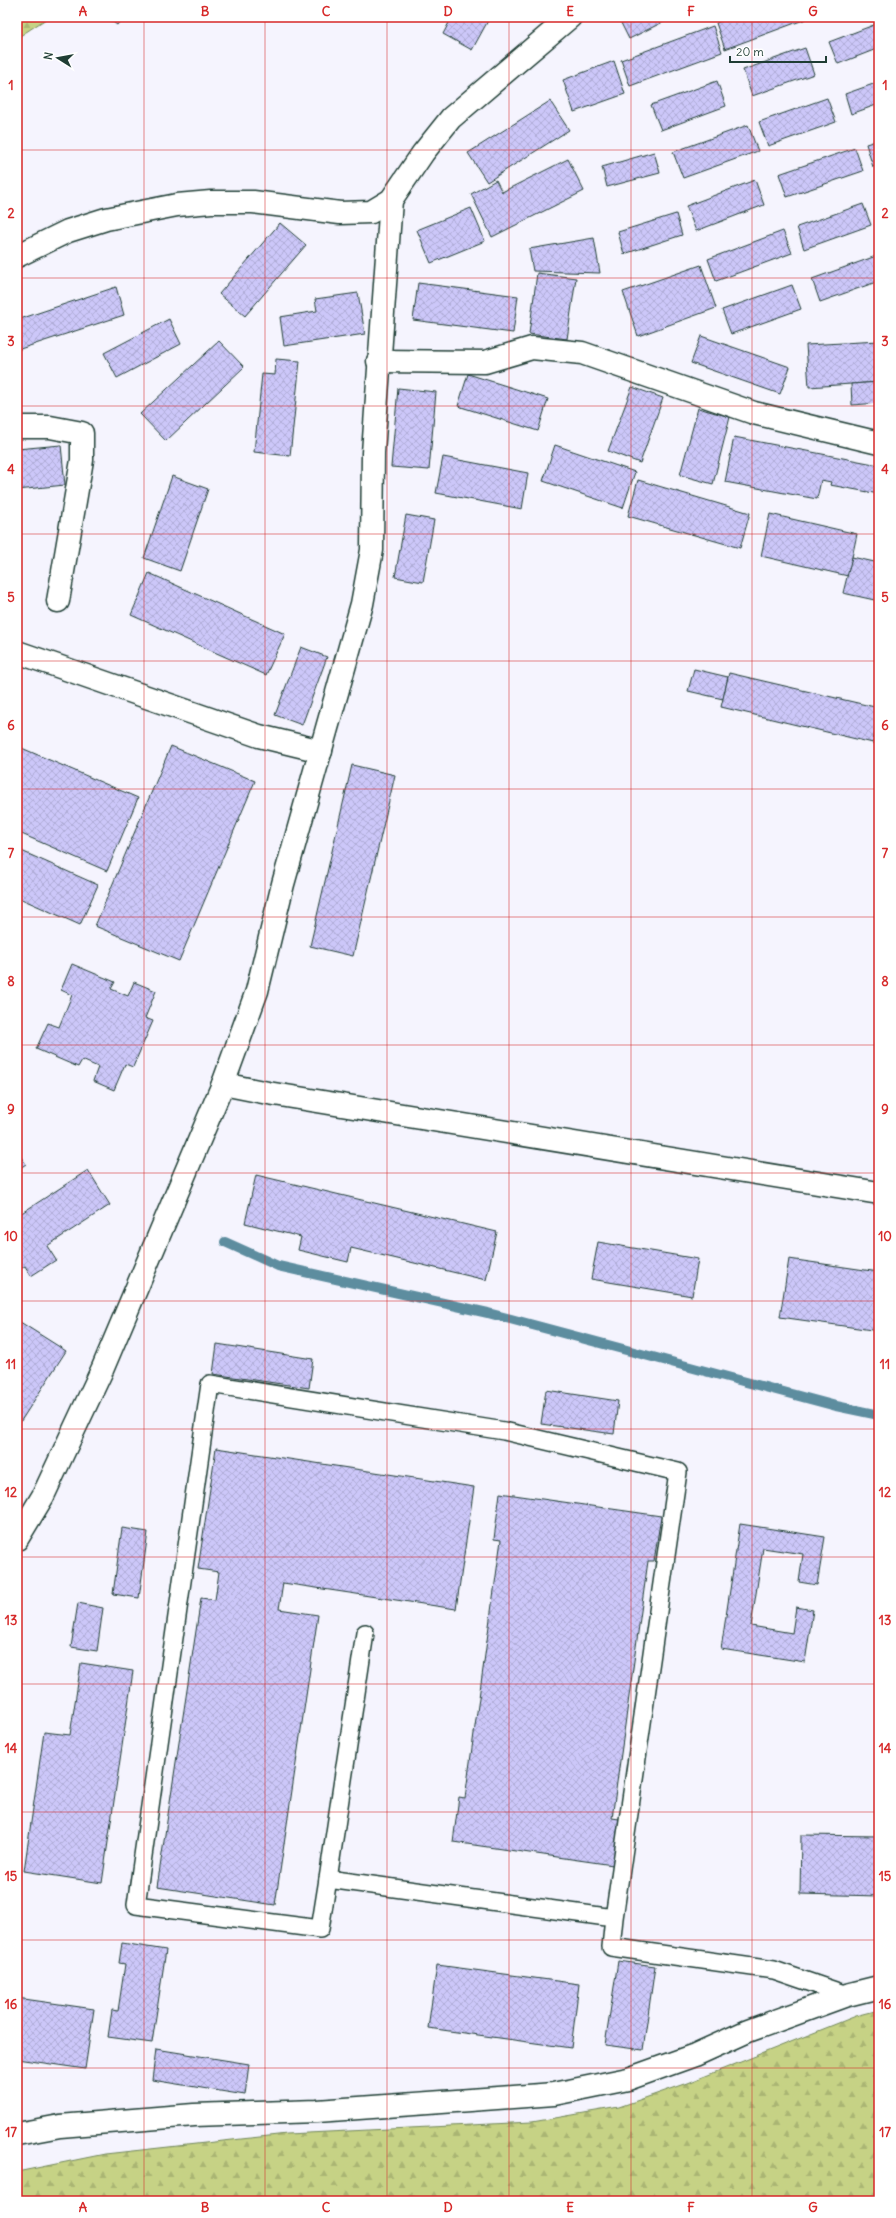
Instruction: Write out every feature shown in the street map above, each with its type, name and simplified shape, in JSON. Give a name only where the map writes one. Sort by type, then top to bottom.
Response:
[{"type":"street","points":[[17,240],[68,231],[106,219],[177,205],[211,202],[253,202],[340,213],[371,212],[391,200],[423,153],[451,118],[570,17]]},
{"type":"street","points":[[17,1539],[43,1496],[102,1370],[223,1084],[257,991],[283,884],[362,604],[372,550],[372,453],[378,361],[388,262],[391,200]]},
{"type":"street","points":[[17,256],[68,231]]},
{"type":"street","points":[[378,361],[485,362],[532,348],[582,353],[754,413],[879,443]]},
{"type":"street","points":[[17,427],[50,427],[82,433],[82,460],[58,601]]},
{"type":"street","points":[[17,652],[259,736],[321,751]]},
{"type":"street","points":[[223,1084],[393,1114],[879,1193]]},
{"type":"street","points":[[17,2134],[60,2126],[194,2115],[317,2111],[554,2094],[628,2079],[695,2055],[748,2031],[847,1995],[879,1987]]},
{"type":"lane","points":[[365,1634],[320,1929],[136,1905],[210,1384],[504,1431],[678,1472],[611,1947],[774,1970],[847,1995]]},
{"type":"lane","points":[[328,1879],[614,1918]]},
{"type":"green space","points":[[17,17],[49,17],[17,38]]},
{"type":"green space","points":[[879,2010],[879,2201],[17,2201],[17,2172],[105,2154],[287,2134],[532,2122],[619,2107],[688,2083],[856,2016]]},
{"type":"building","points":[[106,17],[123,17],[117,25]]},
{"type":"building","points":[[452,17],[490,17],[472,50],[443,34]]},
{"type":"building","points":[[618,17],[673,17],[629,39]]},
{"type":"building","points":[[730,17],[805,17],[806,19],[725,49],[716,23]]},
{"type":"building","points":[[879,23],[879,48],[838,64],[829,42]]},
{"type":"building","points":[[713,26],[722,52],[630,86],[621,60]]},
{"type":"building","points":[[805,48],[814,74],[752,96],[743,70]]},
{"type":"building","points":[[614,61],[625,94],[574,112],[563,80]]},
{"type":"building","points":[[717,81],[726,106],[661,130],[651,105]]},
{"type":"building","points":[[879,82],[879,104],[851,114],[845,94]]},
{"type":"building","points":[[827,98],[836,122],[768,146],[759,122]]},
{"type":"building","points":[[550,101],[569,130],[487,182],[468,153]]},
{"type":"building","points":[[748,125],[758,151],[683,178],[673,152]]},
{"type":"building","points":[[879,140],[879,165],[873,167],[866,144]]},
{"type":"building","points":[[855,148],[863,171],[787,197],[779,174]]},
{"type":"building","points":[[654,152],[660,173],[607,187],[602,167]]},
{"type":"building","points":[[568,159],[584,191],[492,237],[471,194],[496,180],[502,192]]},
{"type":"building","points":[[755,180],[764,205],[696,231],[686,206]]},
{"type":"building","points":[[863,204],[871,225],[804,249],[797,227]]},
{"type":"building","points":[[471,208],[485,241],[431,263],[417,230]]},
{"type":"building","points":[[676,214],[682,235],[624,254],[618,232]]},
{"type":"building","points":[[280,223],[306,245],[245,316],[219,294]]},
{"type":"building","points":[[783,231],[792,253],[716,281],[708,259]]},
{"type":"building","points":[[594,238],[600,273],[533,271],[529,249]]},
{"type":"building","points":[[879,255],[879,281],[820,302],[812,279]]},
{"type":"building","points":[[701,265],[716,308],[638,336],[623,292]]},
{"type":"building","points":[[537,273],[576,278],[567,339],[529,334]]},
{"type":"building","points":[[418,283],[518,296],[513,333],[413,320]]},
{"type":"building","points":[[792,285],[801,309],[731,334],[722,310]]},
{"type":"building","points":[[116,287],[124,315],[17,350],[17,320]]},
{"type":"building","points":[[358,293],[365,334],[284,346],[280,317],[317,311],[315,299]]},
{"type":"building","points":[[169,319],[181,344],[117,378],[104,353]]},
{"type":"building","points":[[701,336],[790,367],[780,394],[691,363]]},
{"type":"building","points":[[219,341],[244,367],[166,441],[140,414]]},
{"type":"building","points":[[879,341],[879,382],[809,387],[806,345]]},
{"type":"building","points":[[276,359],[300,361],[290,456],[254,452],[262,374],[275,375]]},
{"type":"building","points":[[468,374],[548,399],[538,431],[458,406]]},
{"type":"building","points":[[879,382],[879,403],[852,405],[851,384]]},
{"type":"building","points":[[632,387],[663,398],[640,463],[608,451]]},
{"type":"building","points":[[398,388],[436,392],[429,470],[391,467]]},
{"type":"building","points":[[698,408],[730,417],[713,484],[680,475]]},
{"type":"building","points":[[734,437],[879,465],[879,494],[830,485],[831,482],[821,480],[817,499],[725,482]]},
{"type":"building","points":[[61,445],[65,485],[17,490],[17,449]]},
{"type":"building","points":[[555,445],[635,472],[623,508],[543,481]]},
{"type":"building","points":[[443,457],[528,473],[522,509],[436,493]]},
{"type":"building","points":[[172,476],[208,489],[180,571],[144,558]]},
{"type":"building","points":[[638,480],[750,513],[740,548],[628,516]]},
{"type":"building","points":[[770,514],[857,534],[848,576],[761,556]]},
{"type":"building","points":[[406,515],[434,520],[423,582],[395,577]]},
{"type":"building","points":[[852,557],[879,563],[879,601],[843,593]]},
{"type":"building","points":[[149,573],[285,634],[266,675],[131,615]]},
{"type":"building","points":[[301,647],[327,657],[302,725],[275,715]]},
{"type":"building","points":[[694,669],[728,677],[723,699],[688,691]]},
{"type":"building","points":[[729,673],[879,708],[873,743],[721,707]]},
{"type":"building","points":[[879,716],[879,744],[873,743]]},
{"type":"building","points":[[17,746],[138,798],[107,871],[17,832]]},
{"type":"building","points":[[171,746],[255,781],[179,961],[95,926]]},
{"type":"building","points":[[352,765],[395,775],[353,956],[310,946]]},
{"type":"building","points":[[17,849],[98,885],[80,925],[17,897]]},
{"type":"building","points":[[72,964],[115,982],[111,989],[128,996],[134,982],[156,991],[145,1018],[153,1021],[133,1067],[125,1064],[114,1090],[93,1081],[98,1067],[82,1060],[78,1067],[36,1049],[48,1023],[59,1027],[72,995],[61,990]]},
{"type":"building","points":[[17,1152],[26,1164],[17,1170]]},
{"type":"building","points":[[88,1170],[110,1205],[47,1246],[56,1260],[31,1276],[25,1266],[17,1271],[17,1216]]},
{"type":"building","points":[[256,1175],[497,1232],[486,1280],[351,1248],[348,1262],[298,1250],[301,1237],[245,1223]]},
{"type":"building","points":[[598,1242],[698,1259],[692,1296],[591,1279]]},
{"type":"building","points":[[789,1259],[879,1272],[879,1331],[780,1317]]},
{"type":"building","points":[[17,1320],[66,1351],[17,1427]]},
{"type":"building","points":[[217,1344],[313,1359],[309,1388],[213,1374]]},
{"type":"building","points":[[546,1390],[618,1401],[614,1434],[541,1424]]},
{"type":"building","points":[[216,1448],[474,1487],[456,1609],[283,1583],[279,1609],[318,1615],[275,1905],[157,1887],[201,1598],[215,1600],[219,1572],[198,1569]]},
{"type":"building","points":[[500,1493],[661,1516],[654,1561],[648,1561],[612,1818],[619,1819],[613,1865],[453,1842],[459,1797],[465,1798],[501,1540],[494,1539]]},
{"type":"building","points":[[740,1524],[825,1537],[817,1585],[799,1582],[803,1554],[763,1548],[751,1626],[792,1633],[796,1607],[813,1610],[805,1662],[721,1649]]},
{"type":"building","points":[[122,1528],[148,1532],[139,1598],[113,1594]]},
{"type":"building","points":[[78,1603],[103,1608],[97,1651],[71,1647]]},
{"type":"building","points":[[81,1663],[133,1671],[102,1883],[24,1871],[44,1732],[70,1735]]},
{"type":"building","points":[[801,1835],[879,1836],[879,1896],[800,1894]]},
{"type":"building","points":[[122,1943],[166,1950],[152,2043],[108,2037],[112,2010],[118,2011],[125,1964],[119,1963]]},
{"type":"building","points":[[618,1961],[655,1966],[643,2050],[605,2045]]},
{"type":"building","points":[[437,1965],[579,1984],[571,2048],[428,2028]]},
{"type":"building","points":[[17,1998],[94,2009],[85,2069],[17,2059]]},
{"type":"building","points":[[156,2049],[249,2064],[245,2095],[152,2080]]},
{"type":"waterway","points":[[225,1242],[278,1266],[488,1313],[836,1406],[879,1415]]}]
